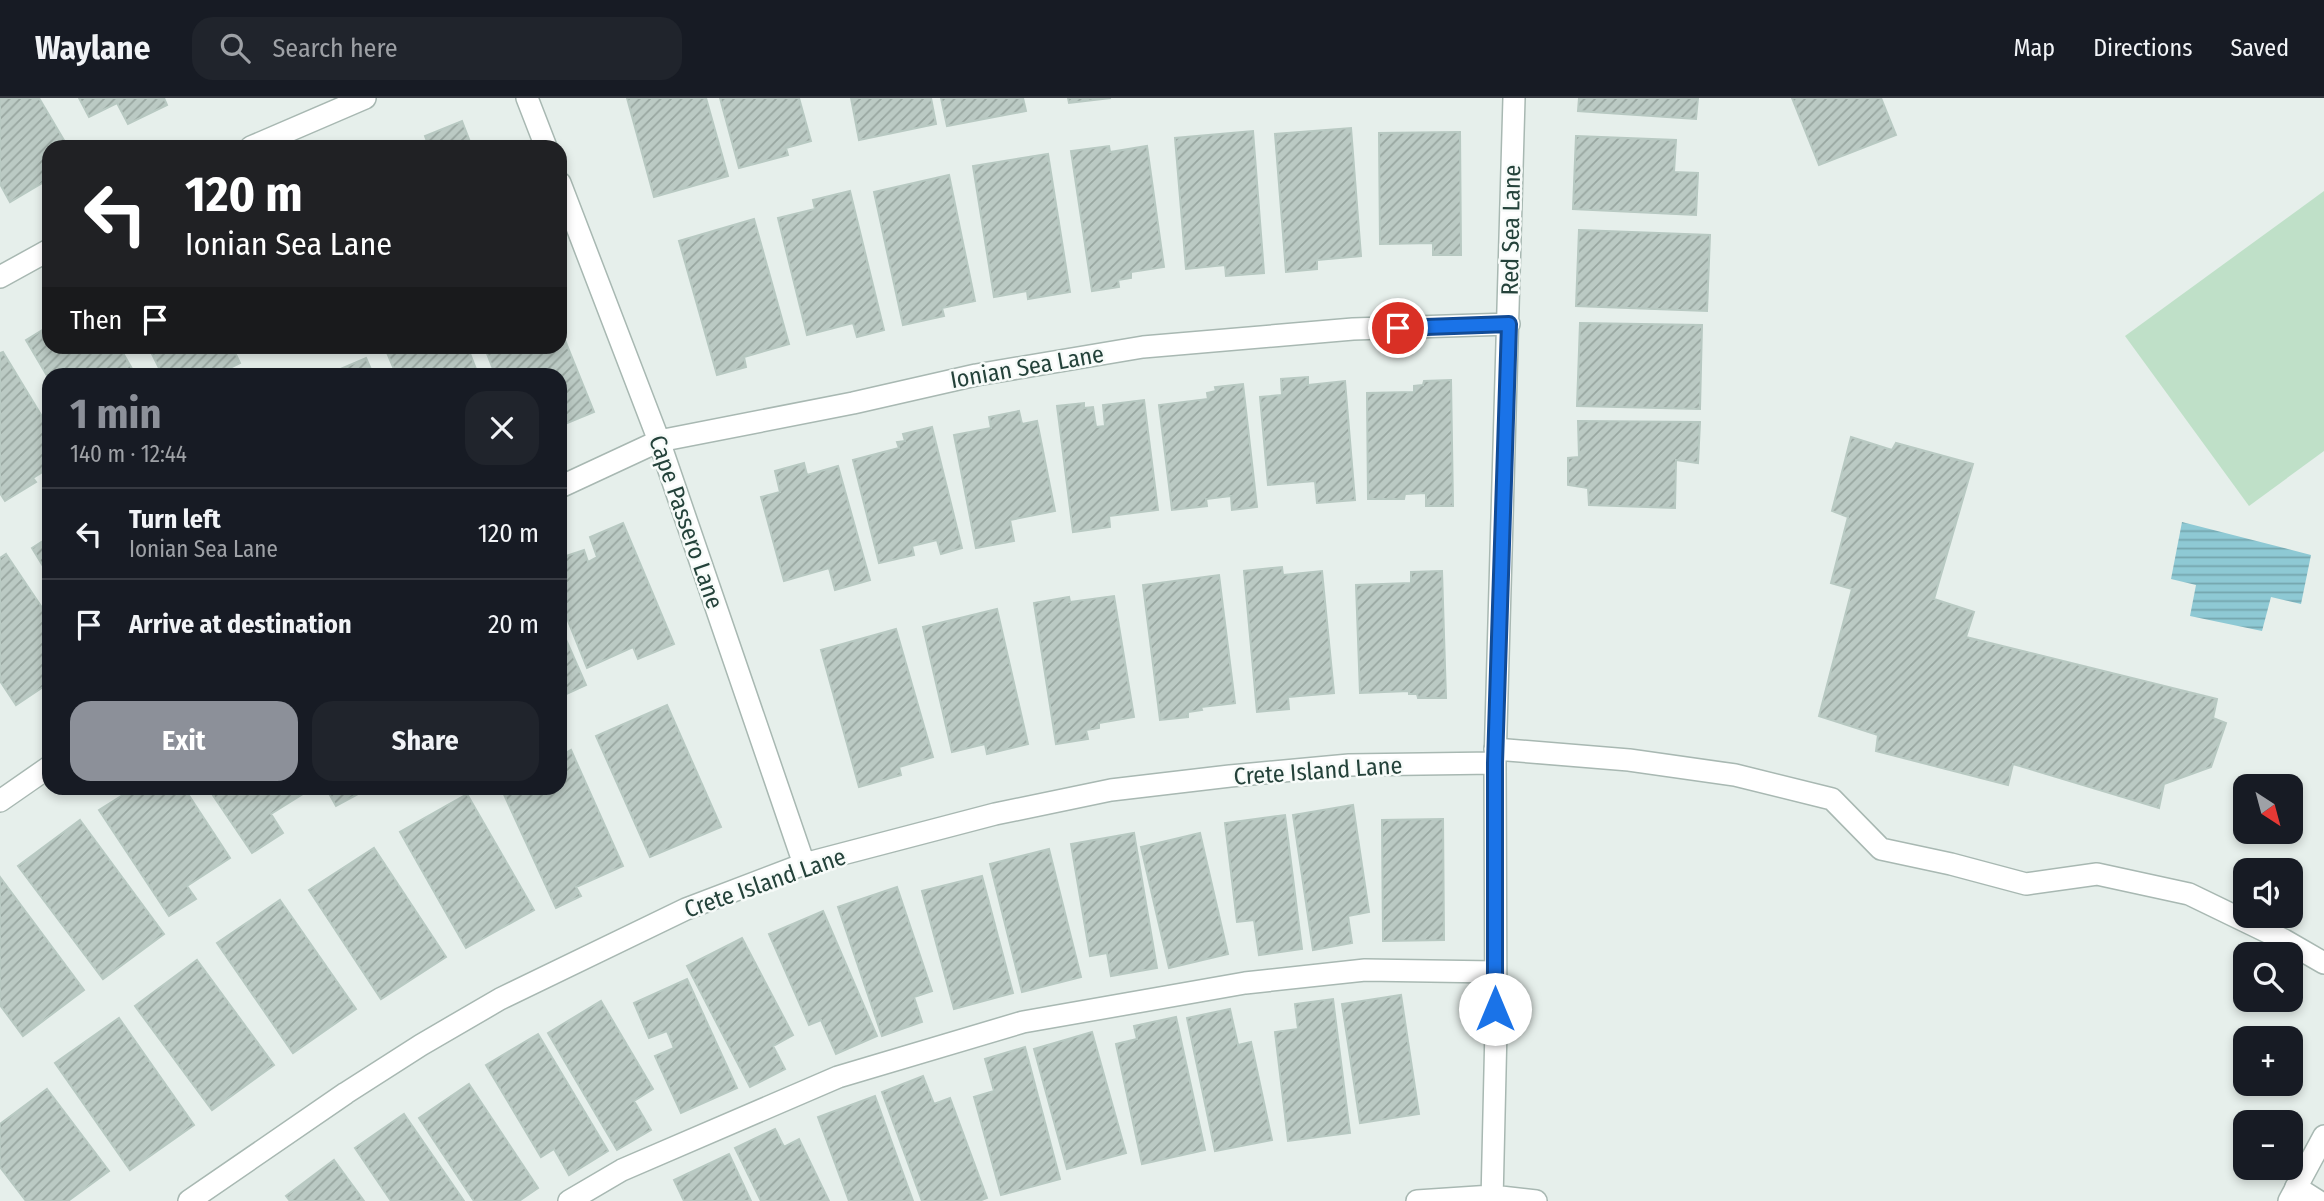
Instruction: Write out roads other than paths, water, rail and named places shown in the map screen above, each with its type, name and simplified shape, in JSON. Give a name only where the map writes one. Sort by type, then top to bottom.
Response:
[{"type":"street","points":[[267,140],[365,98]]},
{"type":"street","points":[[527,98],[543,140]]},
{"type":"street","name":"Red Sea Lane","points":[[1492,1198],[1495,756],[1514,98]]},
{"type":"street","name":"Cape Passero Lane","points":[[567,201],[659,441],[804,864]]},
{"type":"street","points":[[0,277],[42,254]]},
{"type":"street","name":"Ionian Sea Lane","points":[[567,483],[659,441],[853,403],[976,374],[1143,347],[1353,329],[1509,324]]},
{"type":"street","name":"Crete Island Lane","points":[[189,1201],[356,1086],[500,999],[686,909],[804,864],[995,814],[1111,790],[1349,765],[1495,756],[1629,760],[1735,775],[1832,799],[1881,849],[2026,884],[2096,874],[2189,894],[2284,940],[2324,963]]},
{"type":"street","points":[[0,801],[42,771]]},
{"type":"street","points":[[569,1201],[622,1170],[838,1077],[1023,1022],[1272,980],[1365,970],[1495,972]]},
{"type":"street","points":[[2318,1201],[2293,1194],[2324,1136]]},
{"type":"street","points":[[1417,1201],[1492,1198],[1536,1201]]},
{"type":"water","points":[[2182,522],[2311,555],[2301,604],[2271,597],[2262,631],[2190,616],[2196,585],[2171,579]]}]
